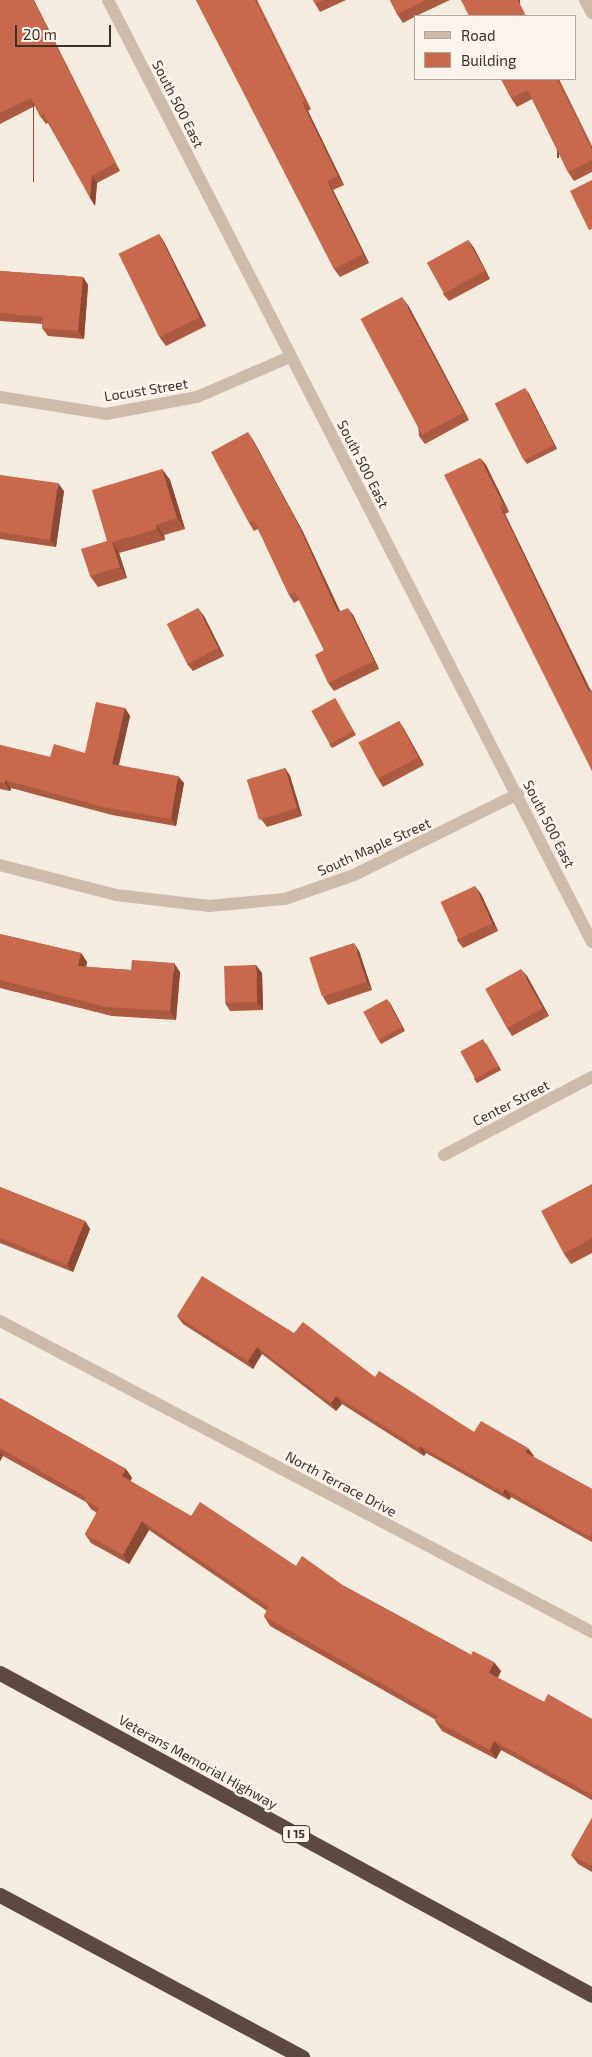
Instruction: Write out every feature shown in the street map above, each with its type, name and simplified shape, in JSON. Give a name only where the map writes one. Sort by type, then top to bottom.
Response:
[{"type":"highway","name":"Veterans Memorial Highway","points":[[0,1673],[592,1995]]},
{"type":"highway","points":[[0,1895],[302,2057]]},
{"type":"street","name":"South 500 East","points":[[108,0],[290,357],[518,794],[592,942]]},
{"type":"street","points":[[585,0],[592,13]]},
{"type":"street","name":"Locust Street","points":[[0,397],[106,414],[197,397],[290,357]]},
{"type":"street","name":"South Maple Street","points":[[0,865],[116,895],[209,906],[285,900],[354,875],[518,794]]},
{"type":"street","name":"Center Street","points":[[444,1154],[592,1077]]},
{"type":"street","name":"North Terrace Drive","points":[[0,1321],[592,1632]]},
{"type":"building","points":[[0,0],[33,0],[115,163],[92,176],[90,198],[44,114],[40,116],[31,98],[0,113]]},
{"type":"building","points":[[196,0],[255,0],[305,101],[302,102],[338,176],[327,181],[363,254],[334,269]]},
{"type":"building","points":[[313,0],[324,0],[315,4]]},
{"type":"building","points":[[390,0],[426,0],[397,14]]},
{"type":"building","points":[[461,0],[518,0],[526,15],[468,15]]},
{"type":"building","points":[[502,80],[557,80],[592,150],[592,160],[568,172],[528,90],[511,98]]},
{"type":"building","points":[[592,180],[592,229],[589,230],[570,191]]},
{"type":"building","points":[[159,234],[200,318],[159,337],[119,254]]},
{"type":"building","points":[[468,240],[485,271],[444,293],[427,263]]},
{"type":"building","points":[[0,271],[83,277],[78,331],[42,328],[43,317],[0,313]]},
{"type":"building","points":[[402,297],[464,413],[422,435],[361,319]]},
{"type":"building","points":[[525,388],[554,445],[524,460],[495,403]]},
{"type":"building","points":[[248,432],[298,524],[338,612],[348,608],[374,661],[328,683],[315,655],[324,650],[295,592],[289,595],[254,520],[249,523],[211,452]]},
{"type":"building","points":[[480,458],[503,504],[500,506],[589,692],[592,690],[592,771],[444,475]]},
{"type":"building","points":[[162,469],[177,518],[156,525],[157,529],[112,542],[120,567],[90,576],[81,549],[107,541],[92,490]]},
{"type":"building","points":[[0,475],[58,483],[50,540],[0,532]]},
{"type":"building","points":[[198,608],[218,648],[187,664],[167,624]]},
{"type":"building","points":[[335,698],[353,731],[330,744],[311,711]]},
{"type":"building","points":[[96,702],[125,708],[112,764],[178,776],[171,819],[107,808],[5,780],[5,783],[0,782],[0,745],[50,757],[54,744],[85,753]]},
{"type":"building","points":[[399,721],[418,757],[378,779],[358,743]]},
{"type":"building","points":[[285,768],[297,808],[259,820],[247,780]]},
{"type":"building","points":[[475,886],[492,923],[458,939],[441,902]]},
{"type":"building","points":[[0,934],[81,953],[78,966],[131,970],[132,960],[174,963],[170,1011],[106,1007],[0,980]]},
{"type":"building","points":[[354,943],[367,982],[322,997],[309,958]]},
{"type":"building","points":[[256,965],[257,1002],[225,1003],[224,966]]},
{"type":"building","points":[[521,969],[543,1008],[507,1028],[485,989]]},
{"type":"building","points":[[387,999],[402,1027],[378,1040],[363,1012]]},
{"type":"building","points":[[483,1039],[498,1066],[475,1079],[460,1052]]},
{"type":"building","points":[[592,1184],[592,1238],[564,1254],[541,1211]]},
{"type":"building","points":[[0,1187],[85,1221],[67,1265],[0,1238]]},
{"type":"building","points":[[202,1276],[294,1333],[303,1322],[375,1377],[379,1371],[474,1432],[481,1421],[528,1448],[525,1452],[592,1489],[592,1533],[590,1537],[505,1489],[503,1492],[420,1446],[419,1448],[336,1396],[331,1403],[257,1347],[248,1361],[177,1316]]},
{"type":"building","points":[[0,1398],[126,1469],[122,1476],[191,1516],[200,1502],[296,1566],[302,1556],[344,1586],[471,1655],[473,1651],[494,1662],[489,1673],[544,1702],[548,1694],[592,1719],[592,1795],[494,1741],[490,1750],[435,1721],[438,1716],[264,1616],[269,1607],[142,1521],[123,1555],[85,1534],[99,1508],[84,1500],[86,1497],[0,1448]]},
{"type":"building","points":[[592,1818],[592,1866],[571,1855]]}]
